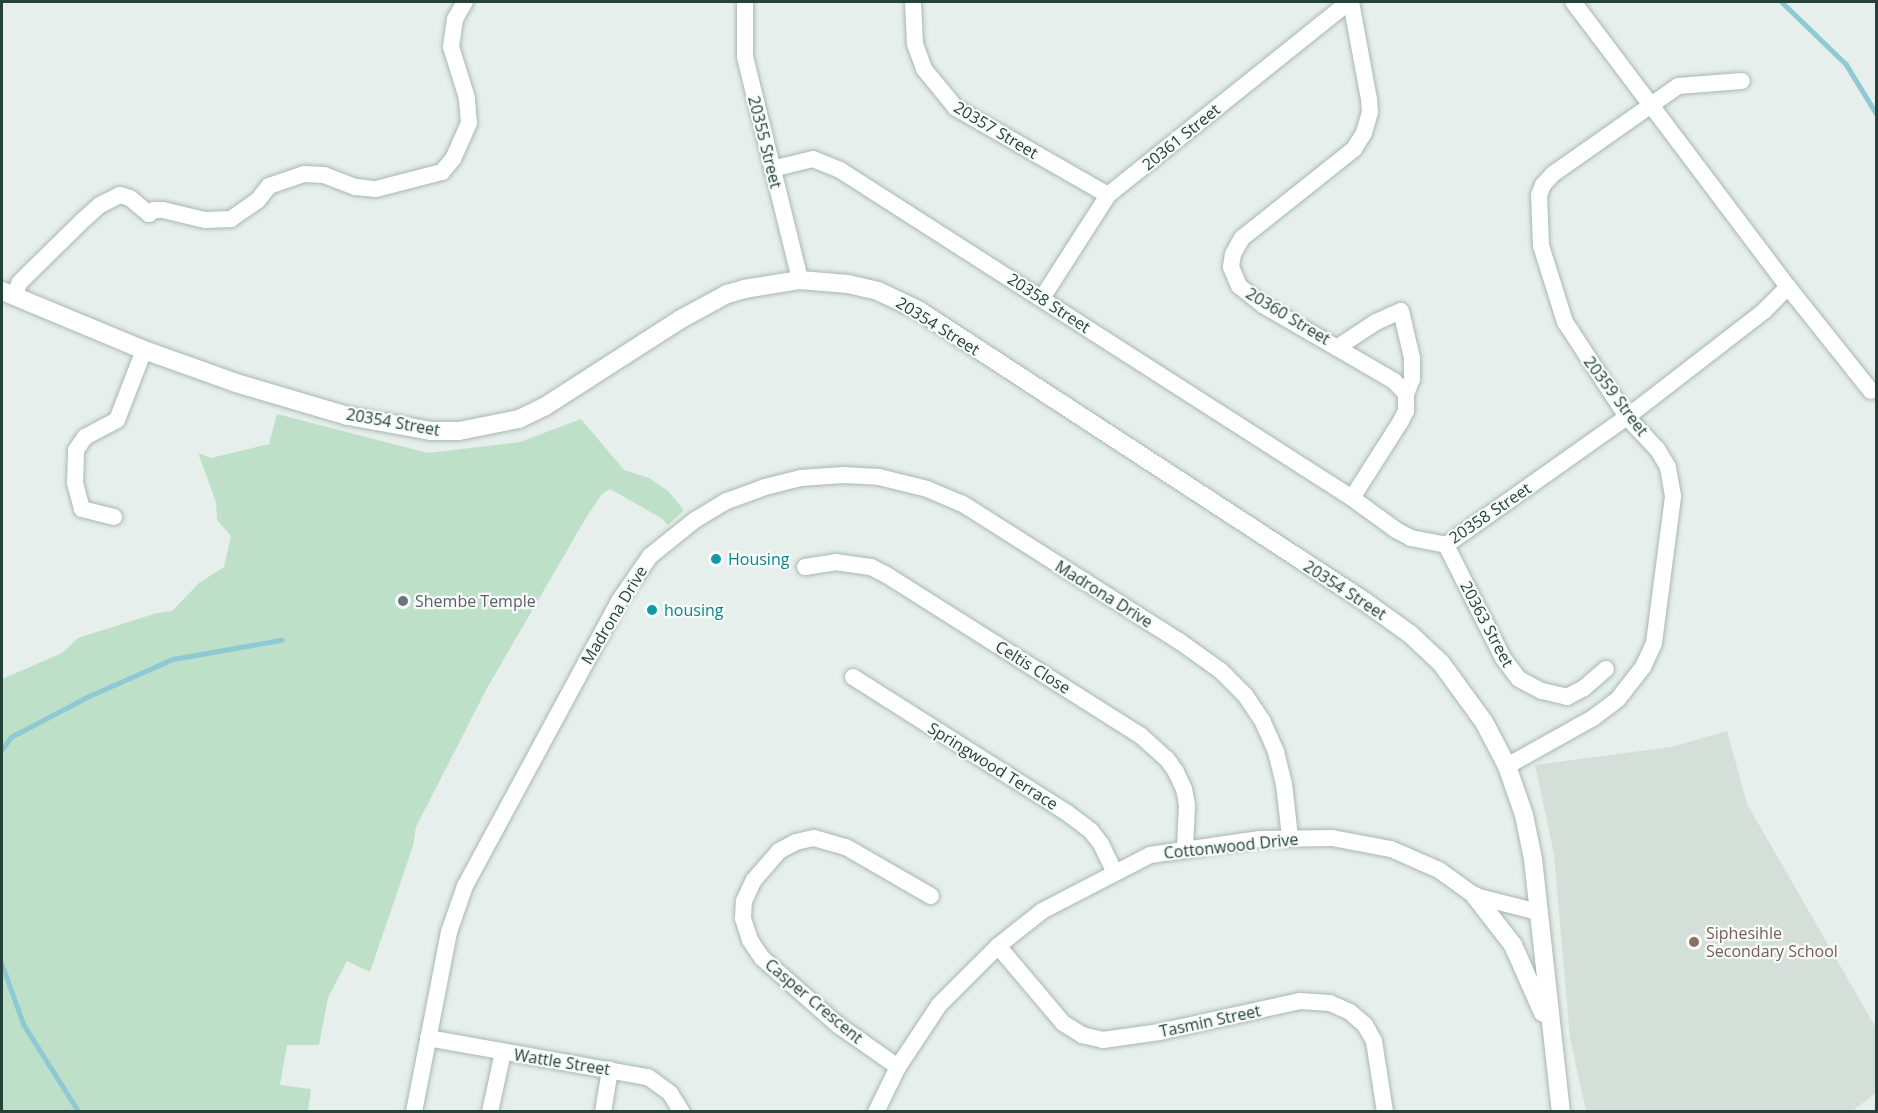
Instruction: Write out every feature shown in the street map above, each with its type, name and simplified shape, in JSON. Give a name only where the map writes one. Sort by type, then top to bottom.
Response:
[{"type":"street","points":[[8,293],[100,205],[120,195],[130,198],[149,214],[154,210],[163,210],[205,220],[231,219],[258,200],[269,186],[304,174],[324,175],[356,187],[376,189],[442,172],[453,159],[469,123],[467,98],[451,47],[456,19],[465,2]]},
{"type":"street","name":"20355 Street","points":[[745,2],[746,57],[800,280]]},
{"type":"street","name":"20357 Street","points":[[913,2],[915,44],[924,69],[956,108],[1108,195]]},
{"type":"street","name":"20361 Street","points":[[1042,298],[1108,195],[1350,2]]},
{"type":"street","name":"20360 Street","points":[[1350,2],[1369,99],[1370,112],[1364,133],[1354,148],[1242,238],[1233,254],[1231,267],[1239,286],[1263,305],[1338,346],[1394,381],[1406,394]]},
{"type":"street","points":[[1573,2],[1788,286],[1872,391]]},
{"type":"street","name":"20359 Street","points":[[1507,766],[1593,718],[1618,699],[1643,668],[1654,643],[1673,496],[1672,480],[1657,449],[1627,417],[1565,322],[1541,246],[1539,195],[1543,185],[1553,174],[1678,86],[1742,81]]},
{"type":"street","name":"20358 Street","points":[[772,169],[813,159],[840,170],[1042,298],[1411,538],[1446,545],[1627,417],[1764,311],[1788,286]]},
{"type":"street","name":"20354 Street","points":[[8,293],[144,350],[236,383],[348,416],[423,429],[459,431],[519,419],[544,407],[672,325],[727,294],[765,284],[800,280],[848,284],[878,291],[918,310],[1276,546],[1365,601],[1410,634],[1441,663],[1474,707],[1507,766],[1526,826],[1533,859],[1553,1040]]},
{"type":"street","points":[[1338,346],[1376,322],[1401,311],[1412,358],[1412,379],[1406,394],[1406,411],[1352,498]]},
{"type":"street","points":[[114,517],[82,509],[75,483],[76,450],[85,437],[117,420],[144,350]]},
{"type":"street","name":"Madrona Drive","points":[[414,1112],[449,932],[465,886],[619,601],[650,556],[695,520],[727,501],[765,487],[801,478],[843,475],[879,477],[927,489],[963,504],[1179,641],[1221,671],[1245,695],[1262,720],[1276,752],[1284,784],[1290,837]]},
{"type":"street","name":"20363 Street","points":[[1446,545],[1510,671],[1519,679],[1542,691],[1563,697],[1571,696],[1606,669]]},
{"type":"street","name":"Celtis Close","points":[[805,567],[835,562],[871,567],[885,574],[1140,735],[1167,759],[1184,789],[1187,804],[1185,848]]},
{"type":"street","name":"Springwood Terrace","points":[[853,677],[1066,812],[1091,831],[1101,844],[1115,873]]},
{"type":"street","name":"Cottonwood Drive","points":[[876,1112],[898,1067],[939,1005],[998,946],[1042,911],[1150,855],[1185,848],[1290,837],[1332,838],[1391,849],[1439,870],[1476,896],[1538,912]]},
{"type":"street","name":"Casper Crescent","points":[[898,1067],[838,1025],[762,958],[750,940],[743,918],[744,901],[753,880],[779,851],[796,842],[814,838],[846,847],[931,896]]},
{"type":"street","points":[[1476,896],[1513,945],[1539,1000],[1553,1040],[1560,1112]]},
{"type":"street","name":"Tasmin Street","points":[[998,946],[1063,1023],[1082,1035],[1103,1041],[1159,1032],[1300,1001],[1330,1003],[1350,1012],[1365,1025],[1374,1041],[1385,1112]]},
{"type":"street","name":"Wattle Street","points":[[428,1038],[648,1077],[670,1094],[682,1112]]},
{"type":"street","points":[[490,1112],[502,1052]]},
{"type":"street","points":[[603,1112],[610,1070]]},
{"type":"shaded area","name":"Siphesihle Secondary School","points":[[1727,731],[1747,804],[1876,1028],[1876,1093],[1852,1111],[1586,1111],[1570,1038],[1554,855],[1535,765],[1671,747]]},
{"type":"green space","points":[[277,414],[428,453],[520,442],[581,419],[624,470],[649,478],[668,491],[684,510],[668,525],[661,518],[610,489],[602,494],[587,516],[486,690],[416,827],[413,846],[370,972],[347,961],[328,998],[319,1045],[287,1045],[280,1085],[311,1089],[308,1111],[2,1111],[2,679],[62,653],[78,638],[157,613],[172,611],[199,583],[224,567],[231,536],[217,520],[216,502],[198,453],[211,458],[269,444]]},
{"type":"waterway","points":[[1782,2],[1846,64],[1876,113]]},
{"type":"waterway","points":[[2,749],[11,737],[89,696],[173,659],[281,640]]},
{"type":"waterway","points":[[2,964],[24,1025],[79,1112]]},
{"type":"place","name":"Housing","points":[[716,559]]},
{"type":"place","name":"Shembe Temple","points":[[403,601]]},
{"type":"place","name":"housing","points":[[652,610]]},
{"type":"place","name":"Siphesihle Secondary School","points":[[1694,942]]}]
